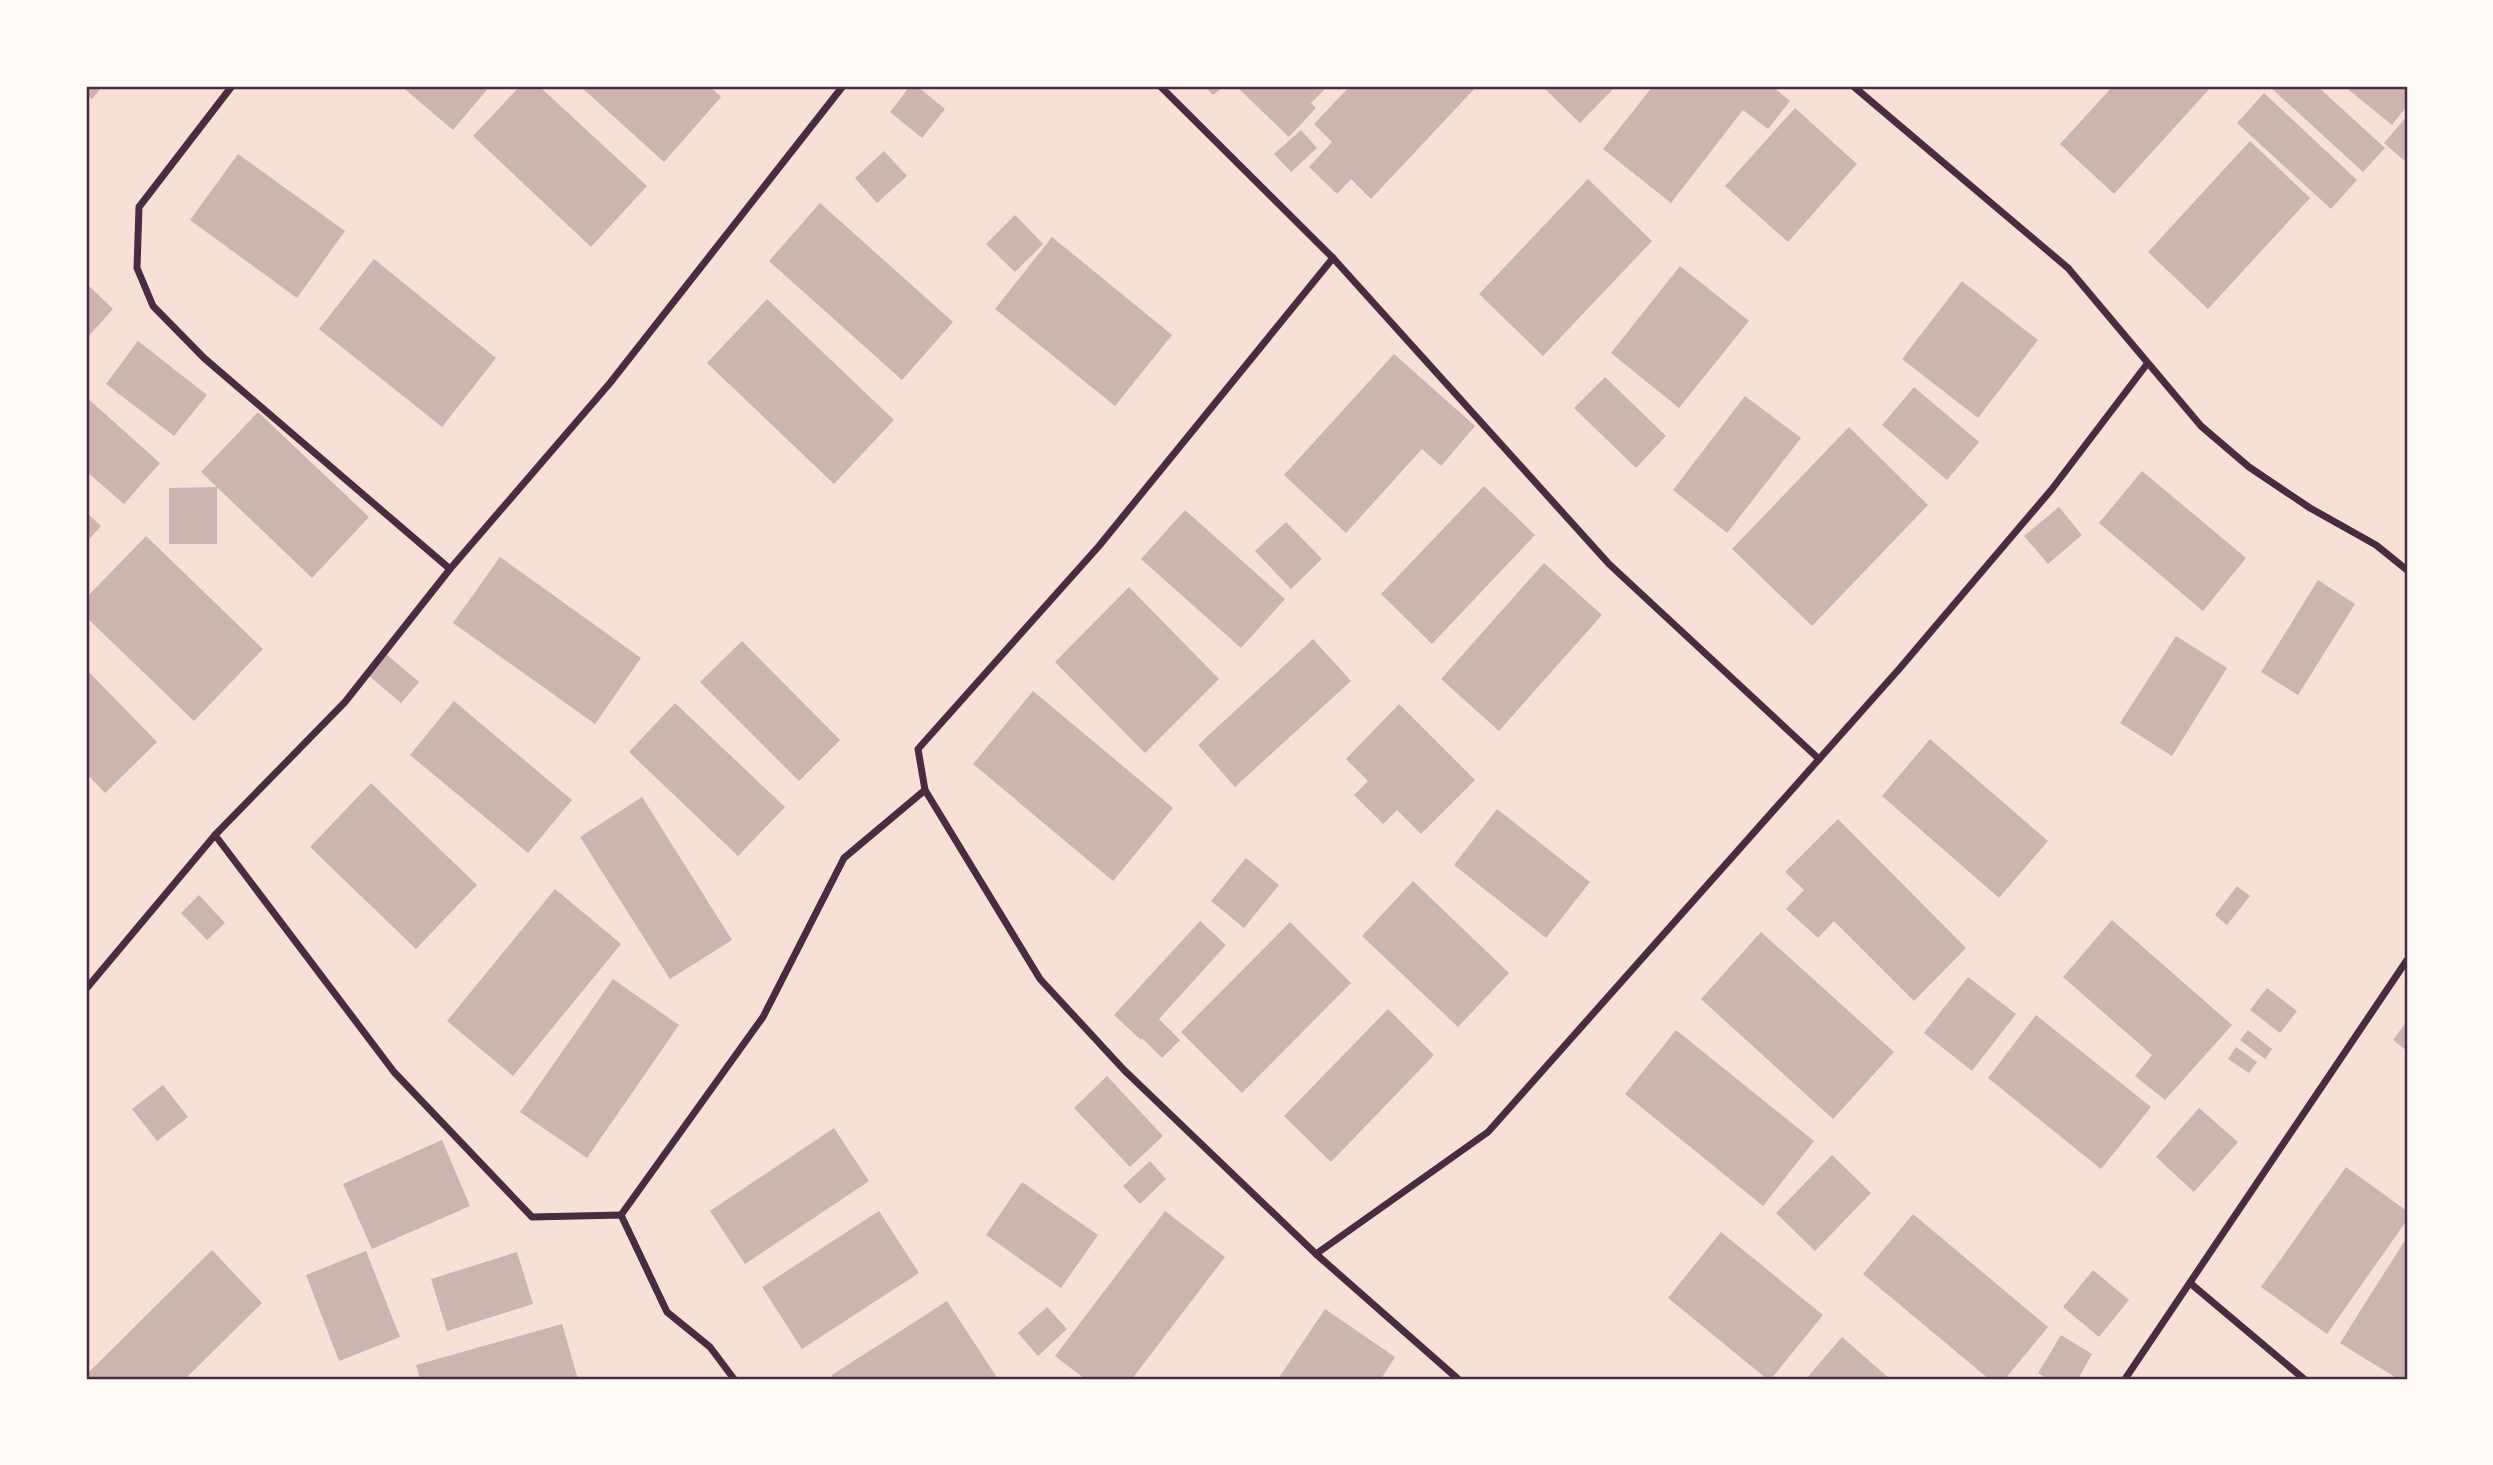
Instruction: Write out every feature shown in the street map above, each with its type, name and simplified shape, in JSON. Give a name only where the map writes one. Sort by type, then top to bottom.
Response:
[{"type":"street","points":[[232,86],[139,207],[137,268],[153,306],[204,358],[450,569]]},
{"type":"street","points":[[86,989],[215,835],[345,702],[450,569],[610,383],[843,86]]},
{"type":"street","points":[[1160,86],[1333,258],[1609,564],[1819,759]]},
{"type":"street","points":[[1853,86],[2068,268],[2202,426],[2249,467],[2310,508],[2376,545],[2407,570]]},
{"type":"street","points":[[1333,258],[1099,546],[918,749],[925,790],[1040,979],[1124,1070],[1316,1254],[1458,1379]]},
{"type":"street","points":[[1316,1254],[1488,1132],[1819,759],[2052,489],[2147,364]]},
{"type":"street","points":[[621,1214],[763,1017],[844,858],[925,790]]},
{"type":"street","points":[[215,835],[394,1072],[531,1217],[621,1214]]},
{"type":"street","points":[[2125,1379],[2407,960]]},
{"type":"street","points":[[621,1214],[667,1311],[710,1347],[734,1379]]},
{"type":"street","points":[[2190,1283],[2304,1379]]},
{"type":"building","points":[[86,86],[103,86],[92,99],[86,94]]},
{"type":"building","points":[[401,86],[490,86],[453,130]]},
{"type":"building","points":[[520,86],[539,86],[647,186],[591,247],[473,136]]},
{"type":"building","points":[[580,86],[709,86],[721,97],[664,162]]},
{"type":"building","points":[[910,86],[917,86],[945,109],[922,138],[890,112]]},
{"type":"building","points":[[1204,86],[1220,86],[1222,88],[1213,95]]},
{"type":"building","points":[[1236,86],[1328,86],[1311,103],[1316,108],[1289,137]]},
{"type":"building","points":[[1350,86],[1477,86],[1371,199],[1351,179],[1337,194],[1309,167],[1332,142],[1314,124]]},
{"type":"building","points":[[1542,86],[1616,86],[1580,123]]},
{"type":"building","points":[[1653,86],[1772,86],[1790,101],[1768,129],[1743,110],[1671,203],[1603,149]]},
{"type":"building","points":[[2113,86],[2212,86],[2114,194],[2060,144]]},
{"type":"building","points":[[2269,86],[2317,86],[2385,148],[2363,172]]},
{"type":"building","points":[[2344,86],[2407,86],[2407,106],[2392,125]]},
{"type":"building","points":[[2264,93],[2357,180],[2331,209],[2237,123]]},
{"type":"building","points":[[1795,108],[1857,164],[1788,242],[1725,186]]},
{"type":"building","points":[[2407,116],[2407,163],[2384,143]]},
{"type":"building","points":[[1301,130],[1317,148],[1291,172],[1274,154]]},
{"type":"building","points":[[2250,141],[2310,198],[2208,309],[2148,252]]},
{"type":"building","points":[[884,151],[907,176],[877,203],[855,178]]},
{"type":"building","points":[[238,154],[345,231],[297,298],[190,220]]},
{"type":"building","points":[[1588,179],[1652,241],[1543,356],[1479,294]]},
{"type":"building","points":[[820,203],[953,322],[902,380],[769,261]]},
{"type":"building","points":[[1015,215],[1043,244],[1015,272],[986,244]]},
{"type":"building","points":[[1052,237],[1172,335],[1115,406],[995,309]]},
{"type":"building","points":[[374,259],[496,358],[442,427],[319,329]]},
{"type":"building","points":[[1680,266],[1749,321],[1679,408],[1611,353]]},
{"type":"building","points":[[1962,281],[2038,340],[1978,418],[1902,359]]},
{"type":"building","points":[[86,283],[113,309],[86,339]]},
{"type":"building","points":[[767,299],[894,420],[834,484],[707,363]]},
{"type":"building","points":[[138,341],[207,395],[174,436],[106,384]]},
{"type":"building","points":[[1394,354],[1475,426],[1441,466],[1422,449],[1346,533],[1284,475]]},
{"type":"building","points":[[1605,377],[1666,436],[1636,468],[1574,408]]},
{"type":"building","points":[[1914,387],[1979,442],[1947,480],[1882,425]]},
{"type":"building","points":[[1745,396],[1801,438],[1727,533],[1673,490]]},
{"type":"building","points":[[86,397],[160,463],[124,504],[86,471]]},
{"type":"building","points":[[258,412],[369,517],[312,578],[201,472]]},
{"type":"building","points":[[1849,427],[1928,505],[1812,626],[1732,549]]},
{"type":"building","points":[[2142,471],[2246,558],[2203,611],[2099,523]]},
{"type":"building","points":[[1484,486],[1535,535],[1432,644],[1381,594]]},
{"type":"building","points":[[217,487],[217,544],[169,544],[169,488]]},
{"type":"building","points":[[2059,507],[2082,535],[2048,564],[2024,536]]},
{"type":"building","points":[[1185,510],[1285,599],[1241,648],[1141,559]]},
{"type":"building","points":[[86,512],[101,526],[86,543]]},
{"type":"building","points":[[1286,522],[1322,559],[1291,589],[1255,551]]},
{"type":"building","points":[[146,536],[263,649],[194,721],[86,617],[86,598]]},
{"type":"building","points":[[500,557],[641,658],[595,724],[453,623]]},
{"type":"building","points":[[1544,563],[1602,615],[1499,731],[1441,679]]},
{"type":"building","points":[[2318,580],[2355,604],[2298,695],[2261,672]]},
{"type":"building","points":[[1129,587],[1219,679],[1145,753],[1055,662]]},
{"type":"building","points":[[2176,636],[2227,668],[2172,756],[2120,723]]},
{"type":"building","points":[[1313,639],[1351,681],[1235,787],[1198,745]]},
{"type":"building","points":[[742,641],[840,740],[799,781],[700,682]]},
{"type":"building","points":[[386,654],[419,682],[401,703],[368,675]]},
{"type":"building","points":[[86,669],[157,742],[105,793],[86,773]]},
{"type":"building","points":[[1033,691],[1173,808],[1113,881],[973,764]]},
{"type":"building","points":[[454,701],[572,800],[528,853],[410,755]]},
{"type":"building","points":[[675,703],[785,807],[738,856],[629,752]]},
{"type":"building","points":[[1399,704],[1475,780],[1421,834],[1397,810],[1383,824],[1354,795],[1368,781],[1346,759]]},
{"type":"building","points":[[1930,739],[2048,841],[1999,898],[1882,796]]},
{"type":"building","points":[[371,783],[477,885],[416,949],[310,847]]},
{"type":"building","points":[[642,797],[732,940],[670,979],[580,837]]},
{"type":"building","points":[[1497,809],[1590,882],[1546,938],[1454,865]]},
{"type":"building","points":[[1838,819],[1966,948],[1914,1001],[1834,921],[1818,938],[1786,909],[1804,890],[1785,872]]},
{"type":"building","points":[[1246,858],[1279,885],[1244,928],[1211,901]]},
{"type":"building","points":[[1413,881],[1509,973],[1458,1027],[1362,936]]},
{"type":"building","points":[[2237,886],[2250,896],[2227,925],[2215,915]]},
{"type":"building","points":[[555,889],[621,944],[513,1076],[447,1021]]},
{"type":"building","points":[[199,895],[225,923],[207,940],[181,913]]},
{"type":"building","points":[[2112,920],[2232,1025],[2165,1100],[2135,1076],[2152,1055],[2063,977]]},
{"type":"building","points":[[1200,921],[1226,945],[1159,1019],[1180,1040],[1162,1058],[1114,1015]]},
{"type":"building","points":[[1290,922],[1351,983],[1242,1093],[1181,1032]]},
{"type":"building","points":[[1761,932],[1894,1052],[1833,1119],[1701,999]]},
{"type":"building","points":[[1968,977],[2016,1014],[1972,1071],[1924,1033]]},
{"type":"building","points":[[613,979],[679,1025],[587,1158],[520,1112]]},
{"type":"building","points":[[2267,988],[2297,1011],[2280,1033],[2250,1010]]},
{"type":"building","points":[[1388,1009],[1434,1055],[1331,1162],[1284,1116]]},
{"type":"building","points":[[2036,1015],[2151,1107],[2101,1169],[1988,1078]]},
{"type":"building","points":[[2407,1021],[2407,1051],[2393,1040]]},
{"type":"building","points":[[1676,1030],[1814,1141],[1763,1206],[1625,1094]]},
{"type":"building","points":[[2248,1030],[2272,1049],[2265,1059],[2240,1040]]},
{"type":"building","points":[[2236,1047],[2257,1062],[2249,1073],[2228,1059]]},
{"type":"building","points":[[1107,1076],[1163,1136],[1130,1167],[1074,1108]]},
{"type":"building","points":[[163,1085],[188,1117],[157,1141],[132,1109]]},
{"type":"building","points":[[2199,1108],[2238,1142],[2194,1192],[2156,1157]]},
{"type":"building","points":[[834,1128],[869,1181],[745,1264],[710,1211]]},
{"type":"building","points":[[442,1140],[470,1206],[372,1249],[343,1184]]},
{"type":"building","points":[[1832,1155],[1871,1193],[1815,1251],[1776,1213]]},
{"type":"building","points":[[1150,1161],[1166,1179],[1140,1204],[1123,1186]]},
{"type":"building","points":[[2346,1167],[2407,1211],[2407,1220],[2327,1334],[2261,1287]]},
{"type":"building","points":[[1022,1182],[1098,1235],[1061,1288],[986,1235]]},
{"type":"building","points":[[879,1211],[919,1273],[802,1349],[762,1287]]},
{"type":"building","points":[[1165,1211],[1225,1257],[1132,1379],[1085,1379],[1055,1356]]},
{"type":"building","points":[[1913,1214],[2048,1327],[2005,1379],[1989,1379],[1863,1274]]},
{"type":"building","points":[[1721,1232],[1823,1315],[1771,1379],[1767,1379],[1668,1298]]},
{"type":"building","points":[[2407,1237],[2407,1379],[2398,1379],[2340,1343]]},
{"type":"building","points":[[212,1250],[262,1303],[185,1379],[86,1379],[86,1375]]},
{"type":"building","points":[[366,1251],[400,1337],[339,1361],[306,1275]]},
{"type":"building","points":[[517,1252],[533,1304],[447,1331],[431,1279]]},
{"type":"building","points":[[2093,1270],[2129,1300],[2099,1337],[2063,1307]]},
{"type":"building","points":[[947,1301],[998,1379],[834,1379],[832,1375]]},
{"type":"building","points":[[1047,1307],[1067,1329],[1038,1356],[1018,1333]]},
{"type":"building","points":[[1325,1309],[1395,1357],[1381,1379],[1278,1379]]},
{"type":"building","points":[[562,1324],[578,1379],[420,1379],[416,1365]]},
{"type":"building","points":[[2061,1335],[2092,1354],[2078,1379],[2048,1379],[2038,1373]]},
{"type":"building","points":[[1842,1337],[1890,1379],[1806,1379]]}]
